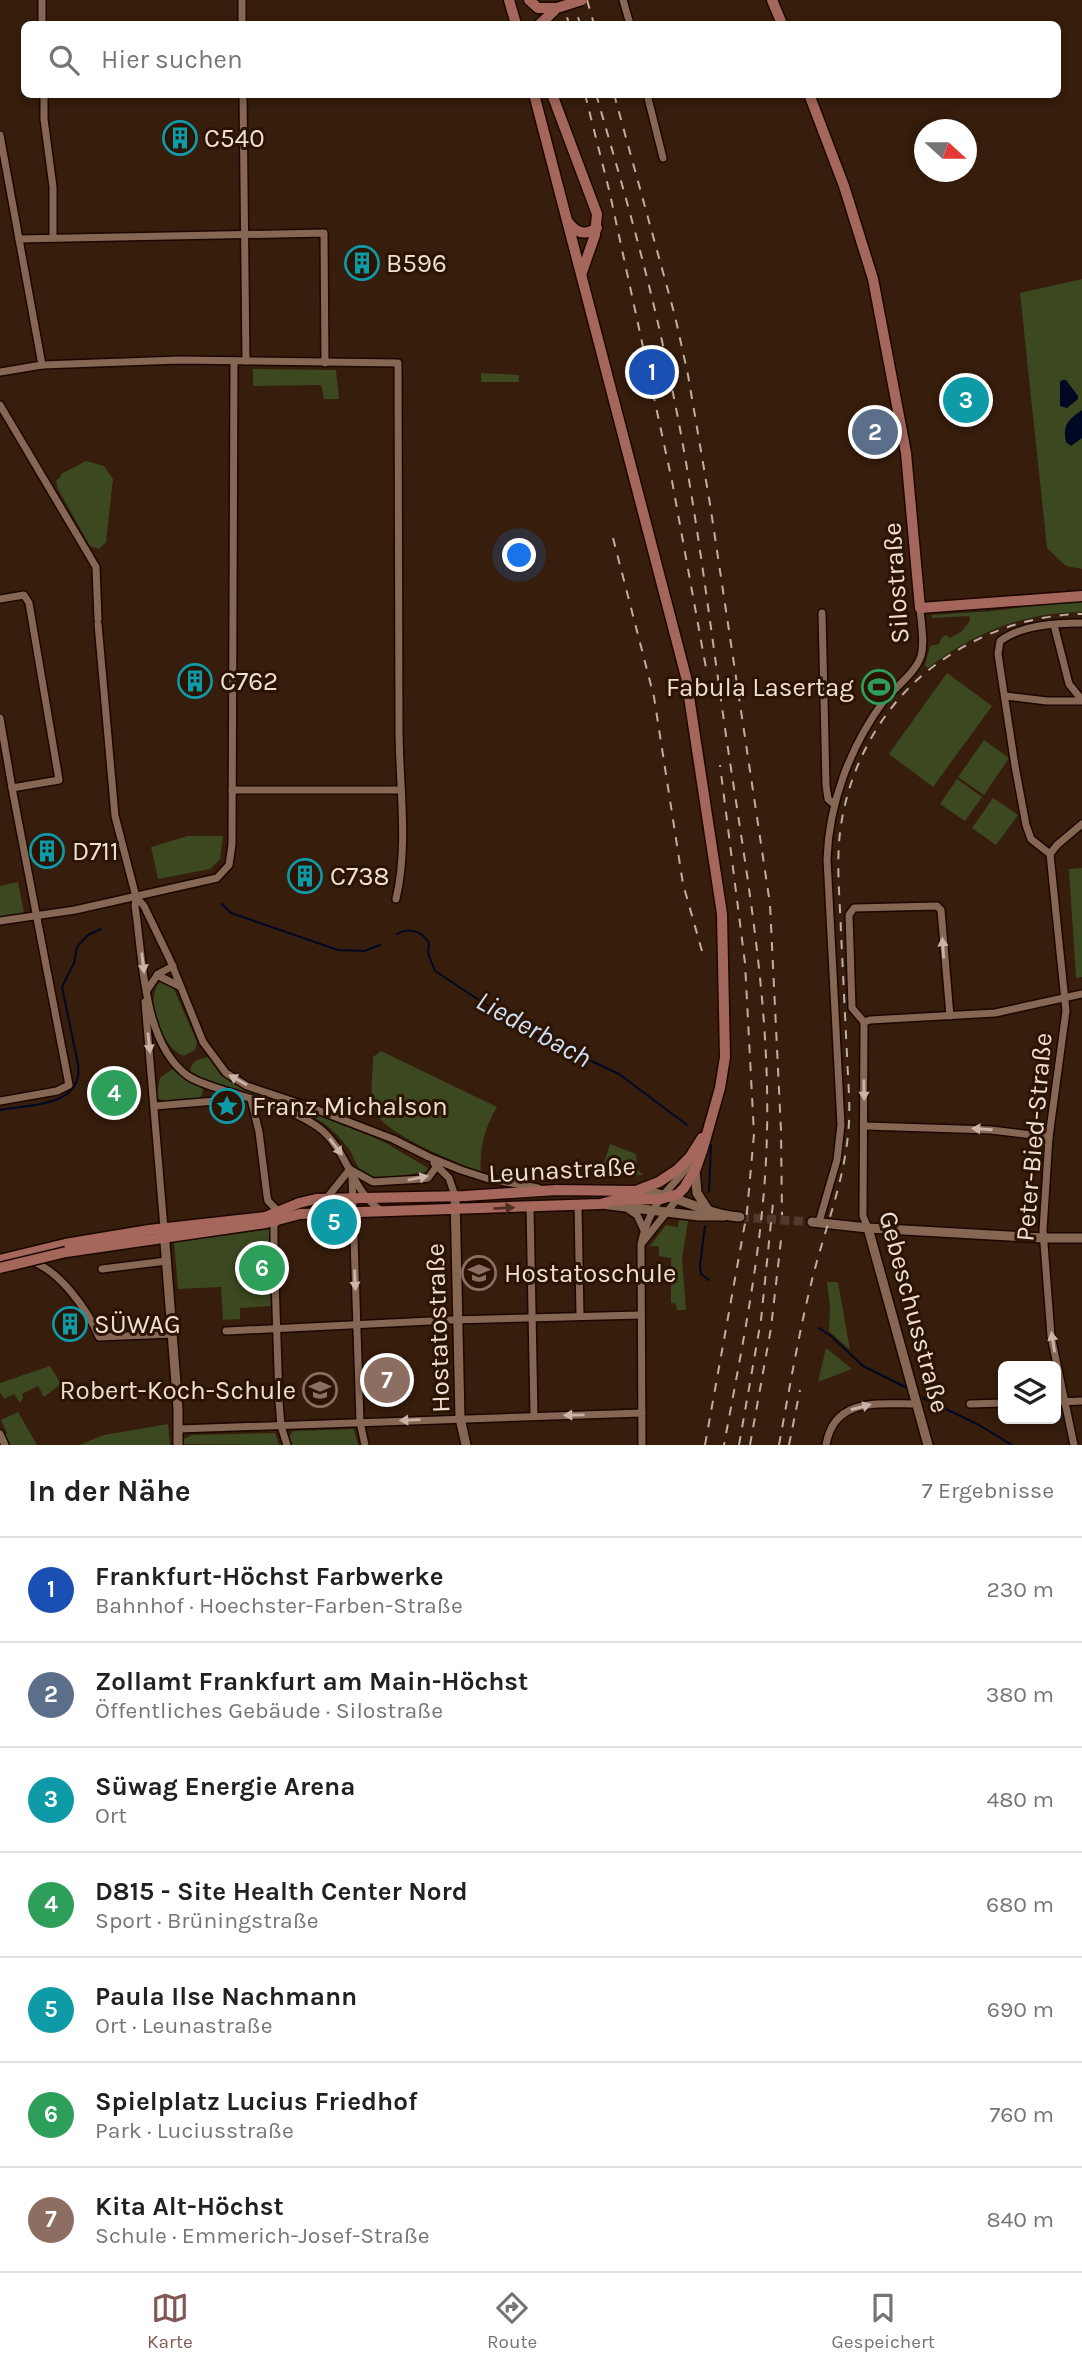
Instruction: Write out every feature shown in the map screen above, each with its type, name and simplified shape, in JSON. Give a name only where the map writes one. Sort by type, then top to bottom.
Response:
[{"type":"main road","points":[[509,0],[515,21]]},
{"type":"main road","points":[[529,0],[535,7],[551,11]]},
{"type":"main road","points":[[543,21],[551,11],[582,0]]},
{"type":"main road","points":[[772,0],[781,21]]},
{"type":"main road","points":[[535,98],[682,660],[696,732],[719,889],[725,1057],[704,1148],[695,1168]]},
{"type":"main road","points":[[554,98],[597,214],[597,228],[581,275]]},
{"type":"main road","name":"Silostraße","points":[[810,98],[854,217],[873,279],[906,453],[920,608]]},
{"type":"main road","points":[[567,222],[581,233],[589,233],[597,228]]},
{"type":"main road","points":[[920,608],[1082,596]]},
{"type":"main road","name":"Leunastraße","points":[[278,1216],[307,1200],[353,1197],[366,1200],[556,1190],[636,1191],[652,1186],[672,1174],[690,1157],[709,1125]]},
{"type":"main road","name":"Leunastraße","points":[[0,1264],[66,1248],[278,1216],[353,1211],[600,1204],[615,1200],[666,1196],[684,1188],[695,1168]]},
{"type":"street","points":[[42,0],[42,21]]},
{"type":"street","points":[[242,0],[242,21]]},
{"type":"street","points":[[623,0],[629,21]]},
{"type":"street","points":[[44,98],[44,119],[53,187],[53,237]]},
{"type":"street","points":[[243,98],[246,361]]},
{"type":"street","points":[[648,98],[663,158]]},
{"type":"street","points":[[0,135],[42,365]]},
{"type":"street","points":[[0,190],[10,188]]},
{"type":"street","points":[[19,239],[324,233],[325,363]]},
{"type":"street","points":[[0,921],[136,897],[218,878],[229,865],[232,853],[234,361]]},
{"type":"street","points":[[0,372],[42,365],[234,361],[398,363],[401,873],[396,899]]},
{"type":"street","points":[[0,405],[96,567],[98,621],[115,816],[136,897],[147,991],[159,1035],[175,1064],[198,1082],[273,1107],[319,1128],[340,1151],[366,1200],[382,1211]]},
{"type":"street","points":[[0,599],[24,595],[29,603],[59,780],[12,788]]},
{"type":"street","name":"Silostraße","points":[[816,1222],[838,1160],[841,1125],[827,859],[834,804],[866,728],[892,691],[920,660],[920,608]]},
{"type":"street","points":[[822,613],[826,785],[828,799],[834,804]]},
{"type":"street","points":[[1082,623],[1011,633],[1000,641],[998,654],[1014,766],[1031,838],[1050,854],[1056,845],[1082,824]]},
{"type":"street","points":[[1054,625],[1069,684],[1082,700]]},
{"type":"street","points":[[1005,696],[1047,701],[1082,700]]},
{"type":"street","points":[[0,719],[69,1085],[57,1091],[0,1101]]},
{"type":"street","points":[[232,790],[401,790]]},
{"type":"street","name":"Peter-Bied-Straße","points":[[1050,854],[1066,1011],[1049,1137],[1044,1238],[1054,1361]]},
{"type":"street","points":[[136,897],[144,906],[173,967],[203,1042],[219,1066],[234,1079],[393,1139],[429,1157],[489,1179],[556,1190]]},
{"type":"street","points":[[950,1016],[941,910],[937,906],[853,908],[849,915],[852,1008],[864,1022],[995,1013],[1082,994]]},
{"type":"street","points":[[173,967],[157,975],[147,991],[145,1001],[167,1261],[178,1445]]},
{"type":"street","points":[[157,975],[171,980],[182,989]]},
{"type":"street","name":"Gebeschusstraße","points":[[864,1022],[863,1216],[928,1445]]},
{"type":"street","points":[[251,1099],[257,1121],[268,1201],[278,1216],[274,1226],[276,1329],[281,1426],[287,1445]]},
{"type":"street","points":[[155,1106],[228,1100]]},
{"type":"street","points":[[257,1121],[261,1112],[273,1107]]},
{"type":"street","points":[[865,1126],[991,1130],[1049,1137]]},
{"type":"street","points":[[641,1244],[656,1224],[666,1196],[688,1168],[698,1144]]},
{"type":"street","points":[[429,1157],[449,1178],[455,1196]]},
{"type":"street","points":[[350,1169],[373,1182],[428,1178],[437,1166]]},
{"type":"street","points":[[695,1168],[697,1193],[708,1210]]},
{"type":"street","points":[[350,1169],[360,1422],[365,1445]]},
{"type":"street","points":[[326,1199],[350,1169]]},
{"type":"street","points":[[636,1191],[666,1196],[724,1216]]},
{"type":"street","name":"Hostatostraße","points":[[455,1196],[460,1418],[466,1445]]},
{"type":"street","points":[[642,1445],[639,1315],[641,1244],[644,1230],[661,1211],[666,1196]]},
{"type":"street","name":"Leunastraße","points":[[353,1211],[366,1200]]},
{"type":"street","points":[[578,1203],[580,1316]]},
{"type":"street","name":"Leunastraße","points":[[600,1204],[740,1217]]},
{"type":"street","points":[[530,1206],[534,1416]]},
{"type":"street","points":[[625,1207],[637,1215],[644,1230]]},
{"type":"street","points":[[816,1222],[868,1228],[1082,1238]]},
{"type":"street","points":[[0,1264],[12,1260],[29,1260],[45,1265],[84,1309],[99,1337],[172,1334]]},
{"type":"street","points":[[102,1269],[167,1261]]},
{"type":"street","points":[[226,1331],[639,1315]]},
{"type":"street","points":[[1061,1402],[1082,1401]]},
{"type":"street","points":[[970,1404],[998,1403]]},
{"type":"street","points":[[826,1445],[834,1424],[851,1409],[864,1404],[916,1404]]},
{"type":"street","name":"Peter-Bied-Straße","points":[[1061,1405],[1074,1445]]},
{"type":"street","points":[[178,1429],[642,1413]]},
{"type":"street","points":[[0,1434],[5,1445]]},
{"type":"green space","points":[[1082,279],[1082,569],[1066,566],[1047,548],[1020,293]]},
{"type":"green space","points":[[253,369],[336,370],[339,399],[324,399],[321,385],[253,386]]},
{"type":"green space","points":[[481,373],[519,375],[519,382],[481,382]]},
{"type":"green space","points":[[86,461],[104,466],[113,479],[106,542],[99,549],[90,546],[56,481],[61,474]]},
{"type":"green space","points":[[1082,602],[1082,612],[1020,620],[981,635],[928,668],[925,666],[930,646],[939,644],[946,635],[950,638],[961,632],[970,621],[969,616],[932,618],[932,615]]},
{"type":"green space","points":[[947,673],[992,706],[933,787],[889,754]]},
{"type":"green space","points":[[984,740],[1009,758],[984,795],[958,777]]},
{"type":"green space","points":[[957,779],[982,797],[965,821],[940,804]]},
{"type":"green space","points":[[993,798],[1018,815],[996,845],[972,828]]},
{"type":"green space","points":[[188,836],[223,836],[220,859],[210,869],[158,879],[151,847]]},
{"type":"green space","points":[[1082,868],[1082,977],[1076,978],[1069,869]]},
{"type":"green space","points":[[18,882],[24,913],[0,918],[0,886]]},
{"type":"green space","points":[[160,982],[166,982],[173,987],[197,1042],[195,1050],[184,1056],[169,1044],[158,1023],[154,999]]},
{"type":"green space","points":[[381,1051],[497,1107],[484,1138],[481,1172],[422,1147],[381,1120],[373,1105],[372,1092],[373,1057]]},
{"type":"green space","points":[[208,1057],[220,1074],[241,1087],[330,1118],[384,1142],[428,1168],[426,1172],[387,1177],[372,1177],[363,1173],[338,1136],[315,1118],[268,1099],[204,1080],[190,1071],[196,1061]]},
{"type":"green space","points":[[172,1069],[203,1089],[200,1098],[184,1101],[156,1098],[160,1078]]},
{"type":"green space","points":[[610,1144],[636,1154],[637,1169],[643,1175],[608,1177],[598,1181]]},
{"type":"green space","points":[[679,1220],[688,1221],[682,1259],[686,1310],[677,1310],[676,1304],[671,1303],[671,1258],[659,1256],[659,1246],[650,1246],[666,1225],[678,1227]]},
{"type":"green space","points":[[270,1229],[271,1306],[240,1308],[240,1319],[223,1320],[221,1287],[178,1289],[174,1242]]},
{"type":"green space","points":[[827,1282],[838,1282],[850,1350],[829,1331]]},
{"type":"green space","points":[[826,1348],[852,1369],[818,1382]]},
{"type":"green space","points":[[50,1366],[61,1384],[44,1397],[38,1386],[22,1394],[20,1403],[14,1394],[4,1399],[0,1392],[0,1383]]},
{"type":"green space","points":[[18,1412],[37,1445],[8,1445],[3,1436],[7,1433],[1,1420]]},
{"type":"green space","points":[[168,1424],[170,1445],[79,1445],[104,1435]]},
{"type":"green space","points":[[354,1429],[358,1445],[291,1445],[289,1438],[293,1431]]},
{"type":"green space","points":[[275,1433],[279,1445],[182,1444],[184,1439],[192,1435]]},
{"type":"water","points":[[1062,380],[1066,380],[1078,396],[1067,408],[1060,406]]},
{"type":"water","points":[[1082,410],[1082,438],[1071,446],[1066,442],[1066,427]]},
{"type":"waterway","name":"Liederbach","points":[[222,904],[231,913],[338,950],[364,951],[380,945]]},
{"type":"waterway","name":"Liederbach","points":[[0,1110],[53,1101],[73,1088],[78,1078],[78,1064],[62,987],[74,963],[77,947],[88,935],[101,929]]},
{"type":"waterway","name":"Liederbach","points":[[397,934],[406,931],[419,933],[429,943],[428,953],[435,971],[512,1024],[619,1074],[687,1125]]},
{"type":"waterway","name":"Liederbach","points":[[709,1192],[711,1145]]},
{"type":"waterway","name":"Liederbach","points":[[705,1226],[700,1266],[701,1274],[709,1280]]},
{"type":"waterway","name":"Liederbach","points":[[819,1328],[863,1366],[905,1387]]},
{"type":"waterway","name":"Liederbach","points":[[923,1398],[979,1425],[1012,1445]]},
{"type":"tunnel","points":[[740,1217],[812,1222]]},
{"type":"railway","points":[[562,0],[568,21]]},
{"type":"railway","points":[[573,0],[579,21]]},
{"type":"railway","points":[[587,0],[593,21]]},
{"type":"railway","points":[[586,98],[610,194],[672,481],[706,668]]},
{"type":"railway","points":[[597,98],[645,269],[678,420],[701,557],[761,985],[767,1083],[762,1211],[752,1289],[724,1445]]},
{"type":"railway","points":[[615,98],[675,316],[688,375],[770,904],[781,1131],[782,1215]]},
{"type":"railway","points":[[613,538],[654,697],[683,884],[702,951]]},
{"type":"railway","points":[[779,1445],[806,1304],[837,1191],[848,1135],[849,1095],[838,854],[848,792],[868,744],[881,722],[914,683],[934,666],[968,645],[1004,628],[1042,618],[1082,614]]},
{"type":"railway","points":[[705,1445],[747,1212],[754,1134],[745,963],[720,765]]},
{"type":"railway","points":[[739,1445],[761,1320],[773,1203]]},
{"type":"railway","points":[[750,1445],[771,1328],[781,1240]]},
{"type":"railway","points":[[789,1445],[800,1390]]},
{"type":"place","name":"C540","points":[[180,138]]},
{"type":"place","name":"B596","points":[[362,263]]},
{"type":"place","name":"Frankfurt-Höchst Farbwerke","points":[[652,372]]},
{"type":"place","name":"Süwag Energie Arena","points":[[966,400]]},
{"type":"place","name":"Zollamt Frankfurt am Main-Höchst","points":[[875,432]]},
{"type":"place","name":"C762","points":[[195,681]]},
{"type":"place","name":"Fabula Lasertag","points":[[879,687]]},
{"type":"place","name":"D711","points":[[47,851]]},
{"type":"place","name":"C738","points":[[305,876]]},
{"type":"place","name":"D815 - Site Health Center Nord","points":[[114,1093]]},
{"type":"place","name":"Franz Michalson","points":[[227,1106]]},
{"type":"place","name":"Paula Ilse Nachmann","points":[[334,1222]]},
{"type":"place","name":"Spielplatz Lucius Friedhof","points":[[262,1268]]},
{"type":"place","name":"Hostatoschule","points":[[479,1273]]},
{"type":"place","name":"SÜWAG","points":[[70,1324]]},
{"type":"place","name":"Kita Alt-Höchst","points":[[387,1380]]},
{"type":"place","name":"Robert-Koch-Schule","points":[[320,1390]]}]
